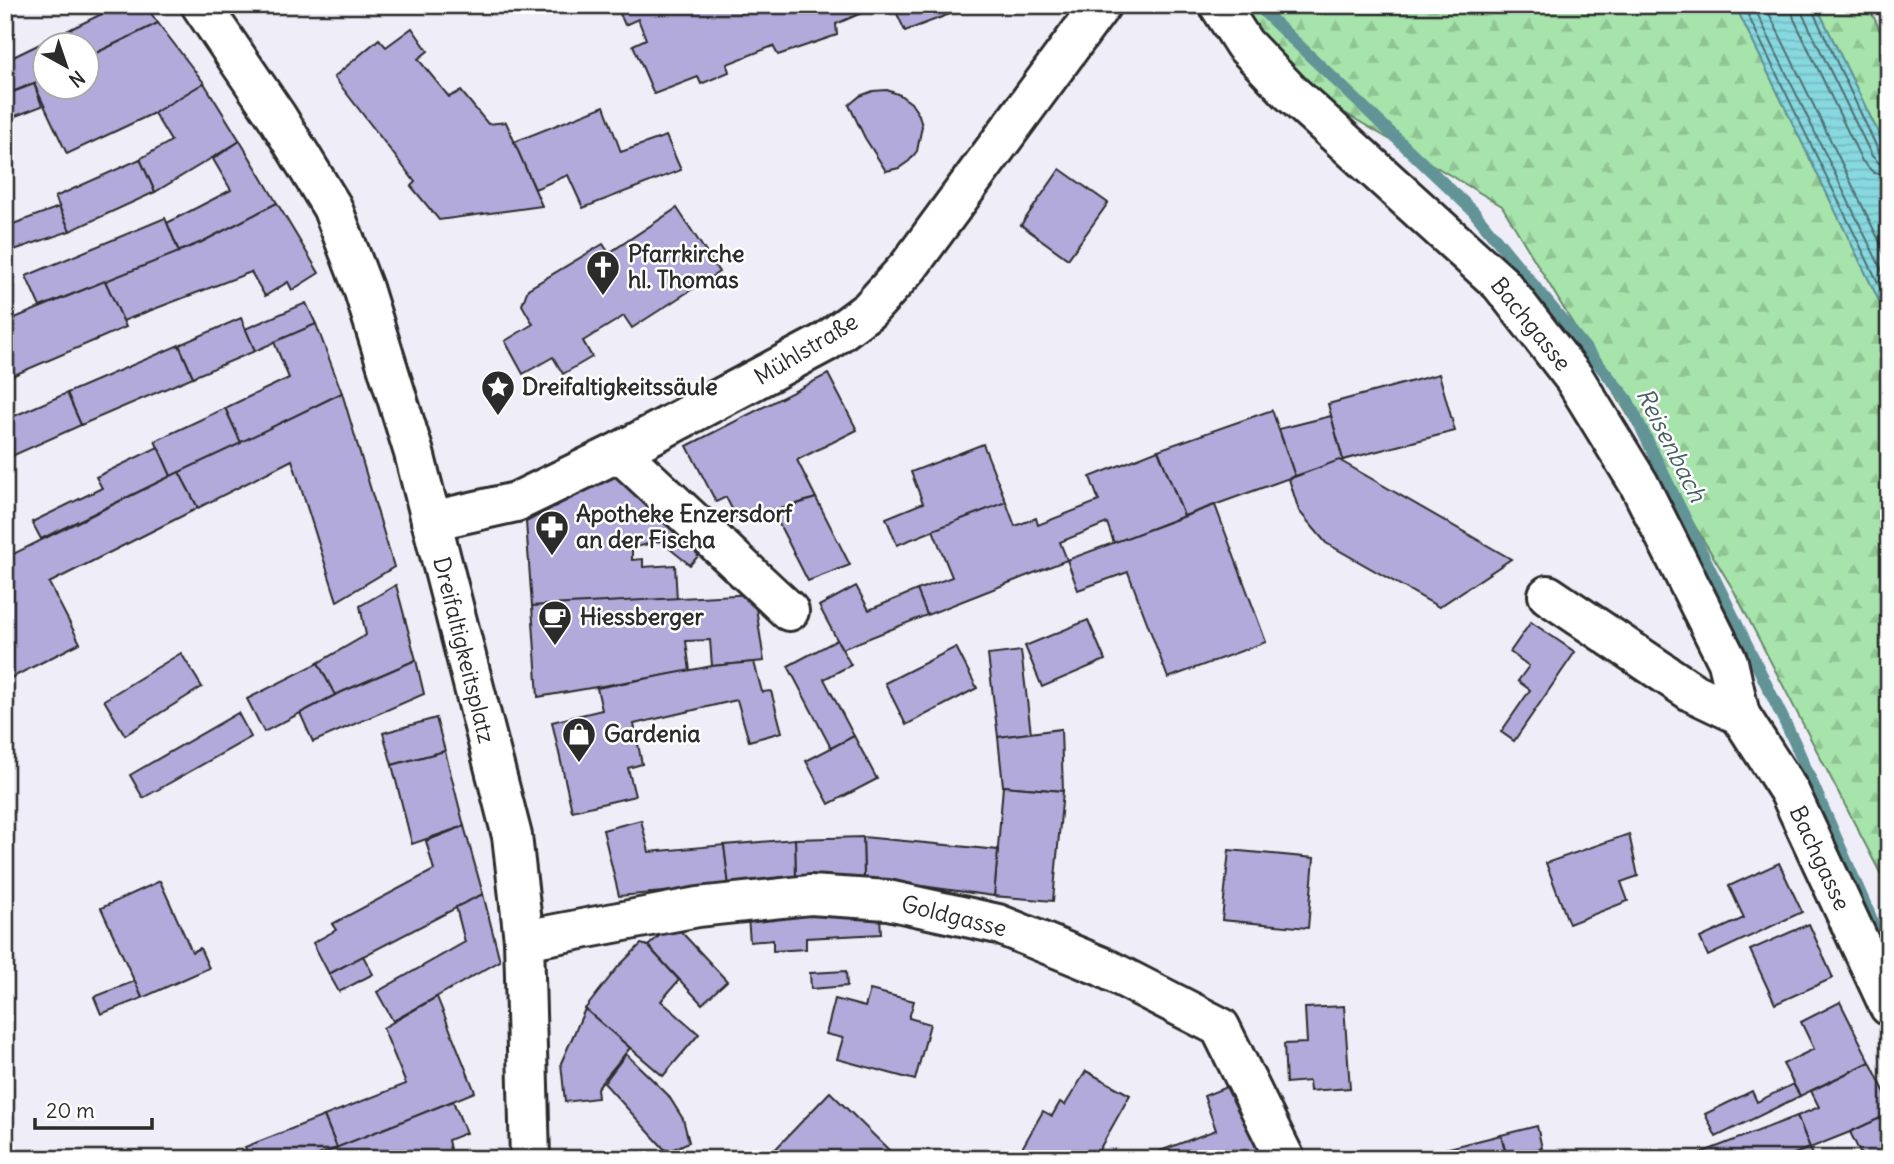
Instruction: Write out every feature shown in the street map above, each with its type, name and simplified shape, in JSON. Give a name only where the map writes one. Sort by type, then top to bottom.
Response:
[{"type":"street","name":"Mühlstraße","points":[[431,521],[516,502],[619,452],[826,342],[869,310],[909,266],[1101,5]]},
{"type":"street","name":"Bachgasse","points":[[1219,5],[1244,44],[1291,93],[1501,284],[1574,377],[1639,484],[1728,662],[1740,716],[1789,791],[1889,1006]]},
{"type":"street","name":"Dreifaltigkeitsplatz","points":[[205,6],[332,207],[363,288],[414,453],[512,835],[524,940],[530,1159]]},
{"type":"street","points":[[619,452],[789,611]]},
{"type":"street","points":[[1548,595],[1692,692],[1740,716]]},
{"type":"street","name":"Goldgasse","points":[[524,940],[698,907],[810,895],[888,900],[998,924],[1103,967],[1220,1027],[1285,1159]]},
{"type":"green space","points":[[1237,5],[1735,5],[1889,321],[1889,890],[1734,591],[1502,206],[1291,81]]},
{"type":"green space","points":[[1816,5],[1868,5],[1889,49],[1889,155]]},
{"type":"water","points":[[1735,5],[1816,5],[1889,155],[1889,321]]},
{"type":"building","points":[[120,5],[145,5],[158,23],[102,50],[102,32],[65,32]]},
{"type":"building","points":[[616,5],[880,5],[836,24],[837,35],[778,55],[773,46],[727,64],[729,72],[701,84],[698,77],[654,94],[633,45],[646,39],[638,19],[625,25]]},
{"type":"building","points":[[893,5],[974,5],[905,31]]},
{"type":"building","points":[[158,23],[204,83],[154,113],[67,154],[42,102],[102,102],[102,50]]},
{"type":"building","points":[[412,28],[428,51],[418,59],[449,97],[461,91],[488,124],[506,122],[542,206],[439,220],[411,186],[415,182],[334,77],[379,39],[386,47]]},
{"type":"building","points":[[32,48],[32,84],[5,95],[5,61]]},
{"type":"building","points":[[204,83],[240,141],[155,192],[140,159],[171,141],[154,113]]},
{"type":"building","points":[[32,85],[32,102],[41,102],[42,106],[5,120],[5,95]]},
{"type":"building","points":[[887,90],[911,103],[922,126],[917,151],[909,161],[899,168],[886,171],[865,138],[849,105],[860,96]]},
{"type":"building","points":[[604,106],[621,152],[666,136],[681,170],[583,208],[568,175],[535,189],[514,142]]},
{"type":"building","points":[[240,141],[277,203],[179,252],[167,223],[231,190],[213,159]]},
{"type":"building","points":[[140,159],[155,192],[70,231],[55,197]]},
{"type":"building","points":[[1060,169],[1108,203],[1068,259],[1021,225]]},
{"type":"building","points":[[277,203],[319,273],[292,290],[288,282],[265,296],[251,272],[123,321],[105,281],[202,242]]},
{"type":"building","points":[[59,207],[70,231],[5,253],[5,227]]},
{"type":"building","name":"Pfarrkirche hl. Thomas","points":[[677,208],[719,272],[632,328],[624,316],[583,341],[592,357],[563,374],[553,357],[523,374],[505,341],[533,324],[522,305],[528,289],[603,244],[609,253]]},
{"type":"building","points":[[165,218],[179,252],[40,307],[26,276]]},
{"type":"building","points":[[105,281],[126,327],[5,379],[5,322]]},
{"type":"building","points":[[306,303],[316,324],[255,351],[245,329]]},
{"type":"building","points":[[241,318],[255,351],[193,377],[179,345]]},
{"type":"building","points":[[316,324],[342,393],[241,443],[225,408],[289,378],[274,342]]},
{"type":"building","points":[[179,345],[193,377],[81,425],[67,393]]},
{"type":"building","points":[[828,374],[857,430],[797,460],[816,498],[738,521],[726,497],[716,502],[687,446]]},
{"type":"building","points":[[1439,374],[1455,431],[1343,460],[1328,404]]},
{"type":"building","points":[[67,393],[81,425],[12,456],[5,439],[5,420]]},
{"type":"building","points":[[342,393],[394,567],[337,601],[292,460],[198,508],[179,472]]},
{"type":"building","points":[[225,408],[241,443],[171,476],[155,441]]},
{"type":"building","points":[[1272,410],[1295,476],[1184,516],[1158,450]]},
{"type":"building","points":[[1331,416],[1343,460],[1295,476],[1279,429]]},
{"type":"building","points":[[983,444],[1006,502],[897,545],[886,518],[923,503],[911,472]]},
{"type":"building","points":[[158,447],[171,476],[41,539],[32,522],[102,488],[96,477]]},
{"type":"building","points":[[1158,450],[1184,516],[1114,543],[1107,523],[1060,542],[1067,560],[927,615],[917,590],[952,577],[933,530],[1006,502],[1015,526],[1036,518],[1038,525],[1099,501],[1090,477]]},
{"type":"building","points":[[1339,460],[1511,559],[1439,607],[1326,543],[1299,511],[1289,479]]},
{"type":"building","points":[[179,472],[198,508],[49,583],[80,643],[5,681],[5,558]]},
{"type":"building","points":[[613,475],[703,551],[690,565],[660,541],[632,548],[632,560],[643,559],[643,567],[675,565],[677,600],[532,606],[526,522]]},
{"type":"building","points":[[816,498],[850,565],[808,581],[773,512]]},
{"type":"building","points":[[1215,505],[1266,642],[1168,678],[1128,572],[1078,590],[1067,560]]},
{"type":"building","points":[[396,585],[416,660],[335,695],[318,663],[366,635],[360,606]]},
{"type":"building","points":[[856,586],[869,610],[917,590],[927,615],[842,649],[819,606]]},
{"type":"building","points":[[754,594],[764,661],[712,666],[710,640],[686,641],[690,671],[538,697],[532,606]]},
{"type":"building","points":[[1088,620],[1105,660],[1042,687],[1025,646]]},
{"type":"building","points":[[1531,622],[1575,652],[1514,741],[1501,732],[1530,690],[1518,681],[1529,666],[1510,652]]},
{"type":"building","points":[[837,640],[851,665],[824,679],[854,736],[831,748],[788,666]]},
{"type":"building","points":[[956,647],[977,688],[906,725],[885,683]]},
{"type":"building","points":[[1021,651],[1031,733],[998,737],[988,655]]},
{"type":"building","points":[[181,653],[202,687],[125,735],[104,700]]},
{"type":"building","points":[[416,660],[424,694],[313,742],[300,713]]},
{"type":"building","points":[[754,662],[762,692],[771,691],[782,732],[749,741],[737,700],[634,724],[642,764],[628,768],[635,796],[572,811],[552,722],[602,710],[597,688],[712,666]]},
{"type":"building","points":[[318,663],[335,695],[264,732],[247,699]]},
{"type":"building","points":[[238,713],[251,737],[143,798],[130,775]]},
{"type":"building","points":[[436,718],[445,751],[392,765],[383,733]]},
{"type":"building","points":[[1061,729],[1063,791],[1003,786],[998,737]]},
{"type":"building","points":[[854,736],[877,779],[829,804],[806,761]]},
{"type":"building","points":[[445,751],[464,826],[412,844],[392,765]]},
{"type":"building","points":[[1003,786],[1063,791],[1053,901],[994,896]]},
{"type":"building","points":[[641,820],[649,852],[724,845],[729,886],[619,896],[603,830]]},
{"type":"building","points":[[464,826],[483,894],[329,974],[313,943],[336,930],[332,924],[434,870],[426,841]]},
{"type":"building","points":[[1629,834],[1638,876],[1621,882],[1628,901],[1569,924],[1546,863]]},
{"type":"building","points":[[863,837],[998,850],[994,896],[864,878]]},
{"type":"building","points":[[863,837],[864,878],[796,880],[795,839]]},
{"type":"building","points":[[795,839],[796,880],[729,886],[724,845]]},
{"type":"building","points":[[1229,850],[1314,858],[1308,928],[1222,920]]},
{"type":"building","points":[[1779,863],[1802,912],[1708,956],[1700,938],[1744,918],[1729,886]]},
{"type":"building","points":[[160,881],[192,952],[200,948],[209,968],[142,998],[101,908]]},
{"type":"building","points":[[483,894],[500,961],[393,1021],[377,992],[465,942],[456,907]]},
{"type":"building","points":[[857,910],[880,916],[881,934],[806,938],[806,949],[773,951],[773,940],[750,942],[748,917]]},
{"type":"building","points":[[673,923],[727,981],[702,1004],[648,946]]},
{"type":"building","points":[[1809,924],[1833,978],[1775,1004],[1750,950]]},
{"type":"building","points":[[641,944],[648,946],[679,980],[661,1001],[699,1034],[663,1076],[585,1009],[618,967]]},
{"type":"building","points":[[363,956],[373,974],[339,992],[329,974]]},
{"type":"building","points":[[846,971],[847,986],[811,989],[810,973]]},
{"type":"building","points":[[135,981],[142,998],[101,1014],[94,997]]},
{"type":"building","points":[[870,990],[914,1001],[909,1018],[930,1024],[915,1080],[837,1059],[843,1038],[826,1034],[835,999],[865,1007]]},
{"type":"building","points":[[437,997],[475,1092],[337,1148],[324,1116],[406,1084],[383,1028]]},
{"type":"building","points":[[1840,1002],[1870,1062],[1800,1096],[1783,1064],[1814,1049],[1801,1022]]},
{"type":"building","points":[[1344,1006],[1350,1088],[1310,1091],[1309,1081],[1286,1083],[1284,1044],[1307,1043],[1305,1008]]},
{"type":"building","points":[[585,1009],[630,1048],[597,1088],[598,1098],[565,1102],[561,1063]]},
{"type":"building","points":[[626,1054],[668,1095],[683,1119],[689,1142],[667,1152],[604,1083]]},
{"type":"building","points":[[1870,1062],[1889,1101],[1889,1114],[1810,1148],[1797,1116],[1819,1107],[1811,1091]]},
{"type":"building","points":[[1086,1071],[1130,1095],[1094,1159],[1016,1159],[1043,1111],[1052,1116],[1060,1102],[1065,1105]]},
{"type":"building","points":[[1236,1083],[1260,1149],[1234,1159],[1139,1159],[1216,1130],[1204,1096]]},
{"type":"building","points":[[1793,1084],[1800,1096],[1716,1137],[1705,1114],[1752,1091],[1757,1102]]},
{"type":"building","points":[[830,1092],[893,1154],[888,1159],[766,1159]]},
{"type":"building","points":[[453,1101],[466,1133],[448,1140],[452,1159],[308,1159]]},
{"type":"building","points":[[1889,1114],[1889,1159],[1863,1159],[1850,1132]]},
{"type":"building","points":[[324,1116],[337,1148],[308,1159],[250,1159],[245,1147]]},
{"type":"building","points":[[1797,1116],[1810,1148],[1781,1159],[1685,1159]]},
{"type":"building","points":[[1537,1126],[1542,1148],[1507,1157],[1501,1135]]},
{"type":"building","points":[[1501,1135],[1507,1159],[1405,1159]]},
{"type":"building","points":[[1810,1148],[1815,1159],[1781,1159]]},
{"type":"waterway","name":"Reisenbach","points":[[1260,5],[1265,13],[1473,211],[1627,399],[1794,741],[1889,959]]},
{"type":"place","name":"Pfarrkirche hl. Thomas","points":[[603,297]]},
{"type":"place","name":"Dreifaltigkeitssäule","points":[[498,417]]},
{"type":"place","name":"Apotheke Enzersdorf an der Fischa","points":[[552,557]]},
{"type":"place","name":"Hiessberger","points":[[555,647]]},
{"type":"place","name":"Gardenia","points":[[579,764]]}]
